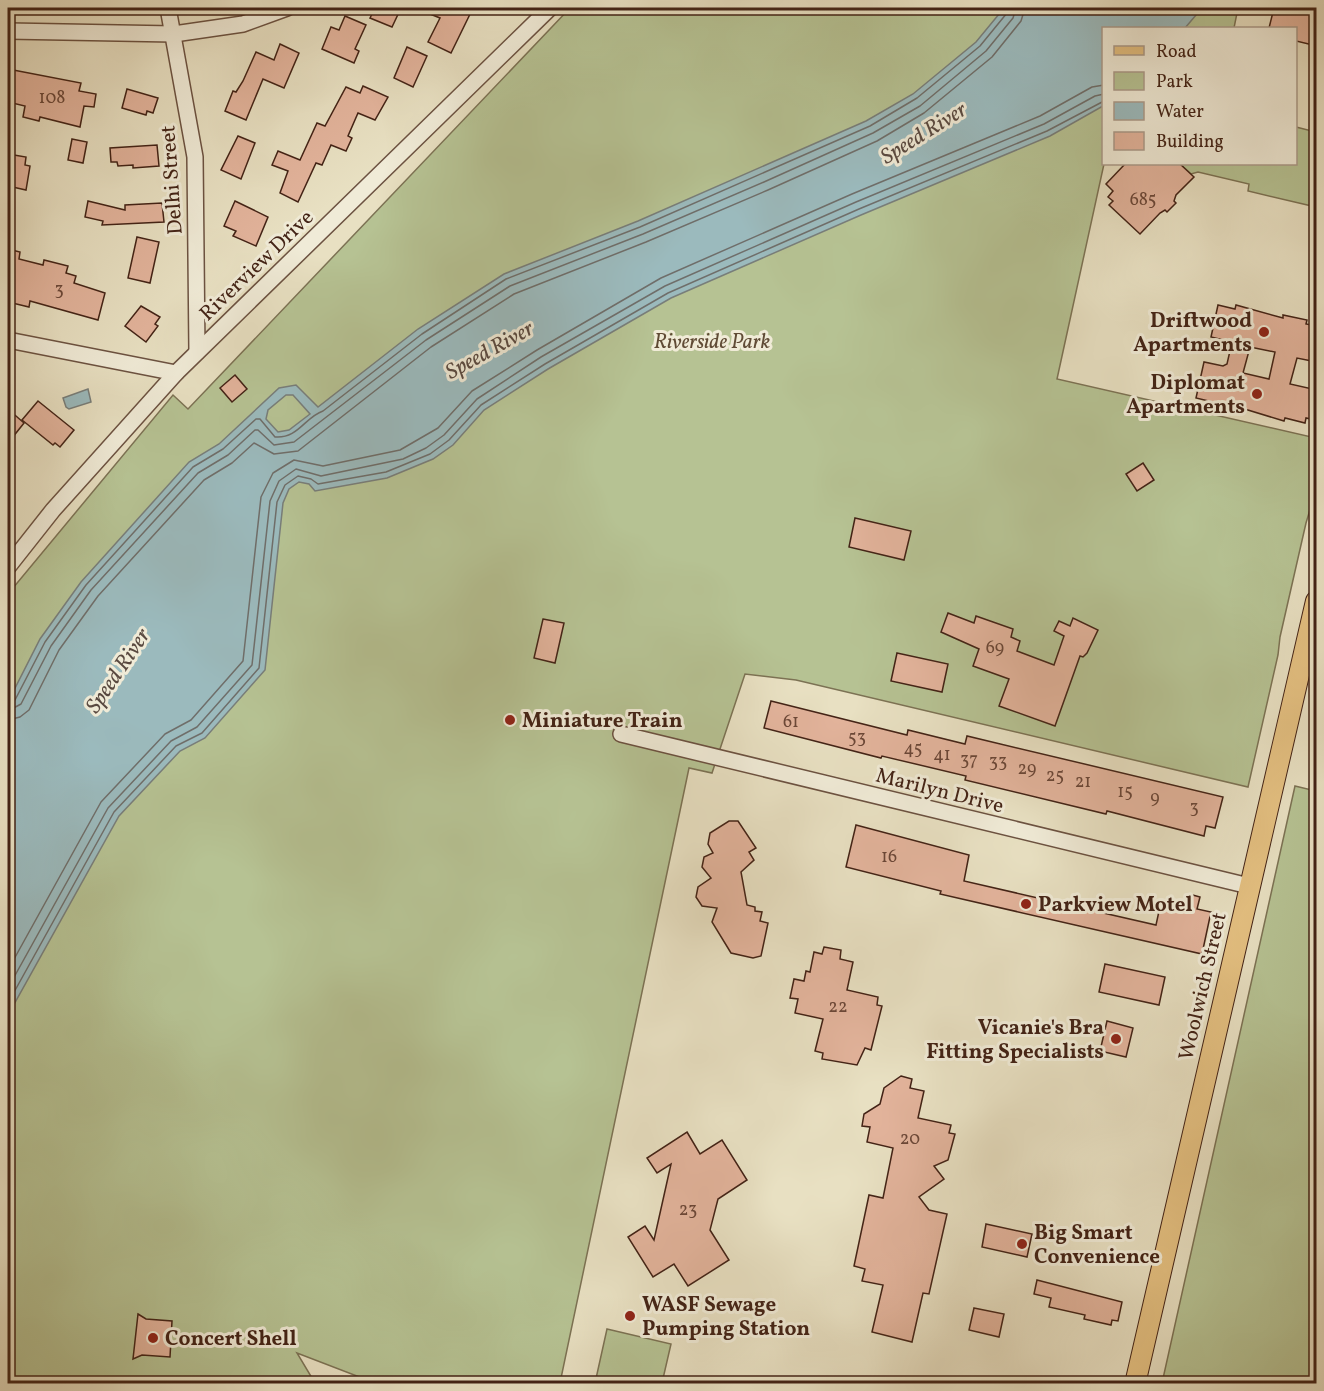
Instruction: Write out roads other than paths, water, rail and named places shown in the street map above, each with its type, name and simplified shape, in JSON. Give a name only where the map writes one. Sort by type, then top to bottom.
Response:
[{"type":"main road","name":"Woolwich Street","points":[[1135,1383],[1317,601]]},
{"type":"street","name":"Delhi Street","points":[[168,8],[195,156],[197,352]]},
{"type":"street","points":[[8,31],[174,34],[243,24],[287,8]]},
{"type":"street","name":"Riverview Drive","points":[[8,567],[53,510],[176,373],[550,8]]},
{"type":"street","points":[[8,340],[176,373]]},
{"type":"street","name":"Marilyn Drive","points":[[621,734],[1250,886]]},
{"type":"water","name":"Speed River","points":[[1004,8],[1202,8],[1186,27],[1102,27],[1102,107],[1050,136],[671,298],[548,369],[484,410],[453,445],[433,459],[387,478],[315,491],[309,484],[299,482],[289,489],[283,503],[265,670],[205,738],[180,751],[119,816],[8,1015],[8,702],[40,639],[81,582],[189,462],[219,444],[279,388],[296,385],[318,407],[418,329],[504,274],[638,221],[866,121],[913,94],[976,42]],"holes":[[[286,395],[293,395],[310,414],[289,430],[278,432],[266,419],[268,410]]]},
{"type":"water","points":[[88,389],[91,402],[69,409],[66,407],[63,398]]},
{"type":"place","name":"Driftwood Apartments","points":[[1264,332]]},
{"type":"place","name":"Diplomat Apartments","points":[[1257,394]]},
{"type":"place","name":"Miniature Train","points":[[510,720]]},
{"type":"place","name":"Parkview Motel","points":[[1026,904]]},
{"type":"place","name":"Vicanie's Bra Fitting Specialists","points":[[1116,1039]]},
{"type":"place","name":"Big Smart Convenience","points":[[1022,1244]]},
{"type":"place","name":"WASF Sewage Pumping Station","points":[[630,1316]]},
{"type":"place","name":"Concert Shell","points":[[153,1338]]},
{"type":"park label","name":"Riverside Park","points":[[712,341]]}]
